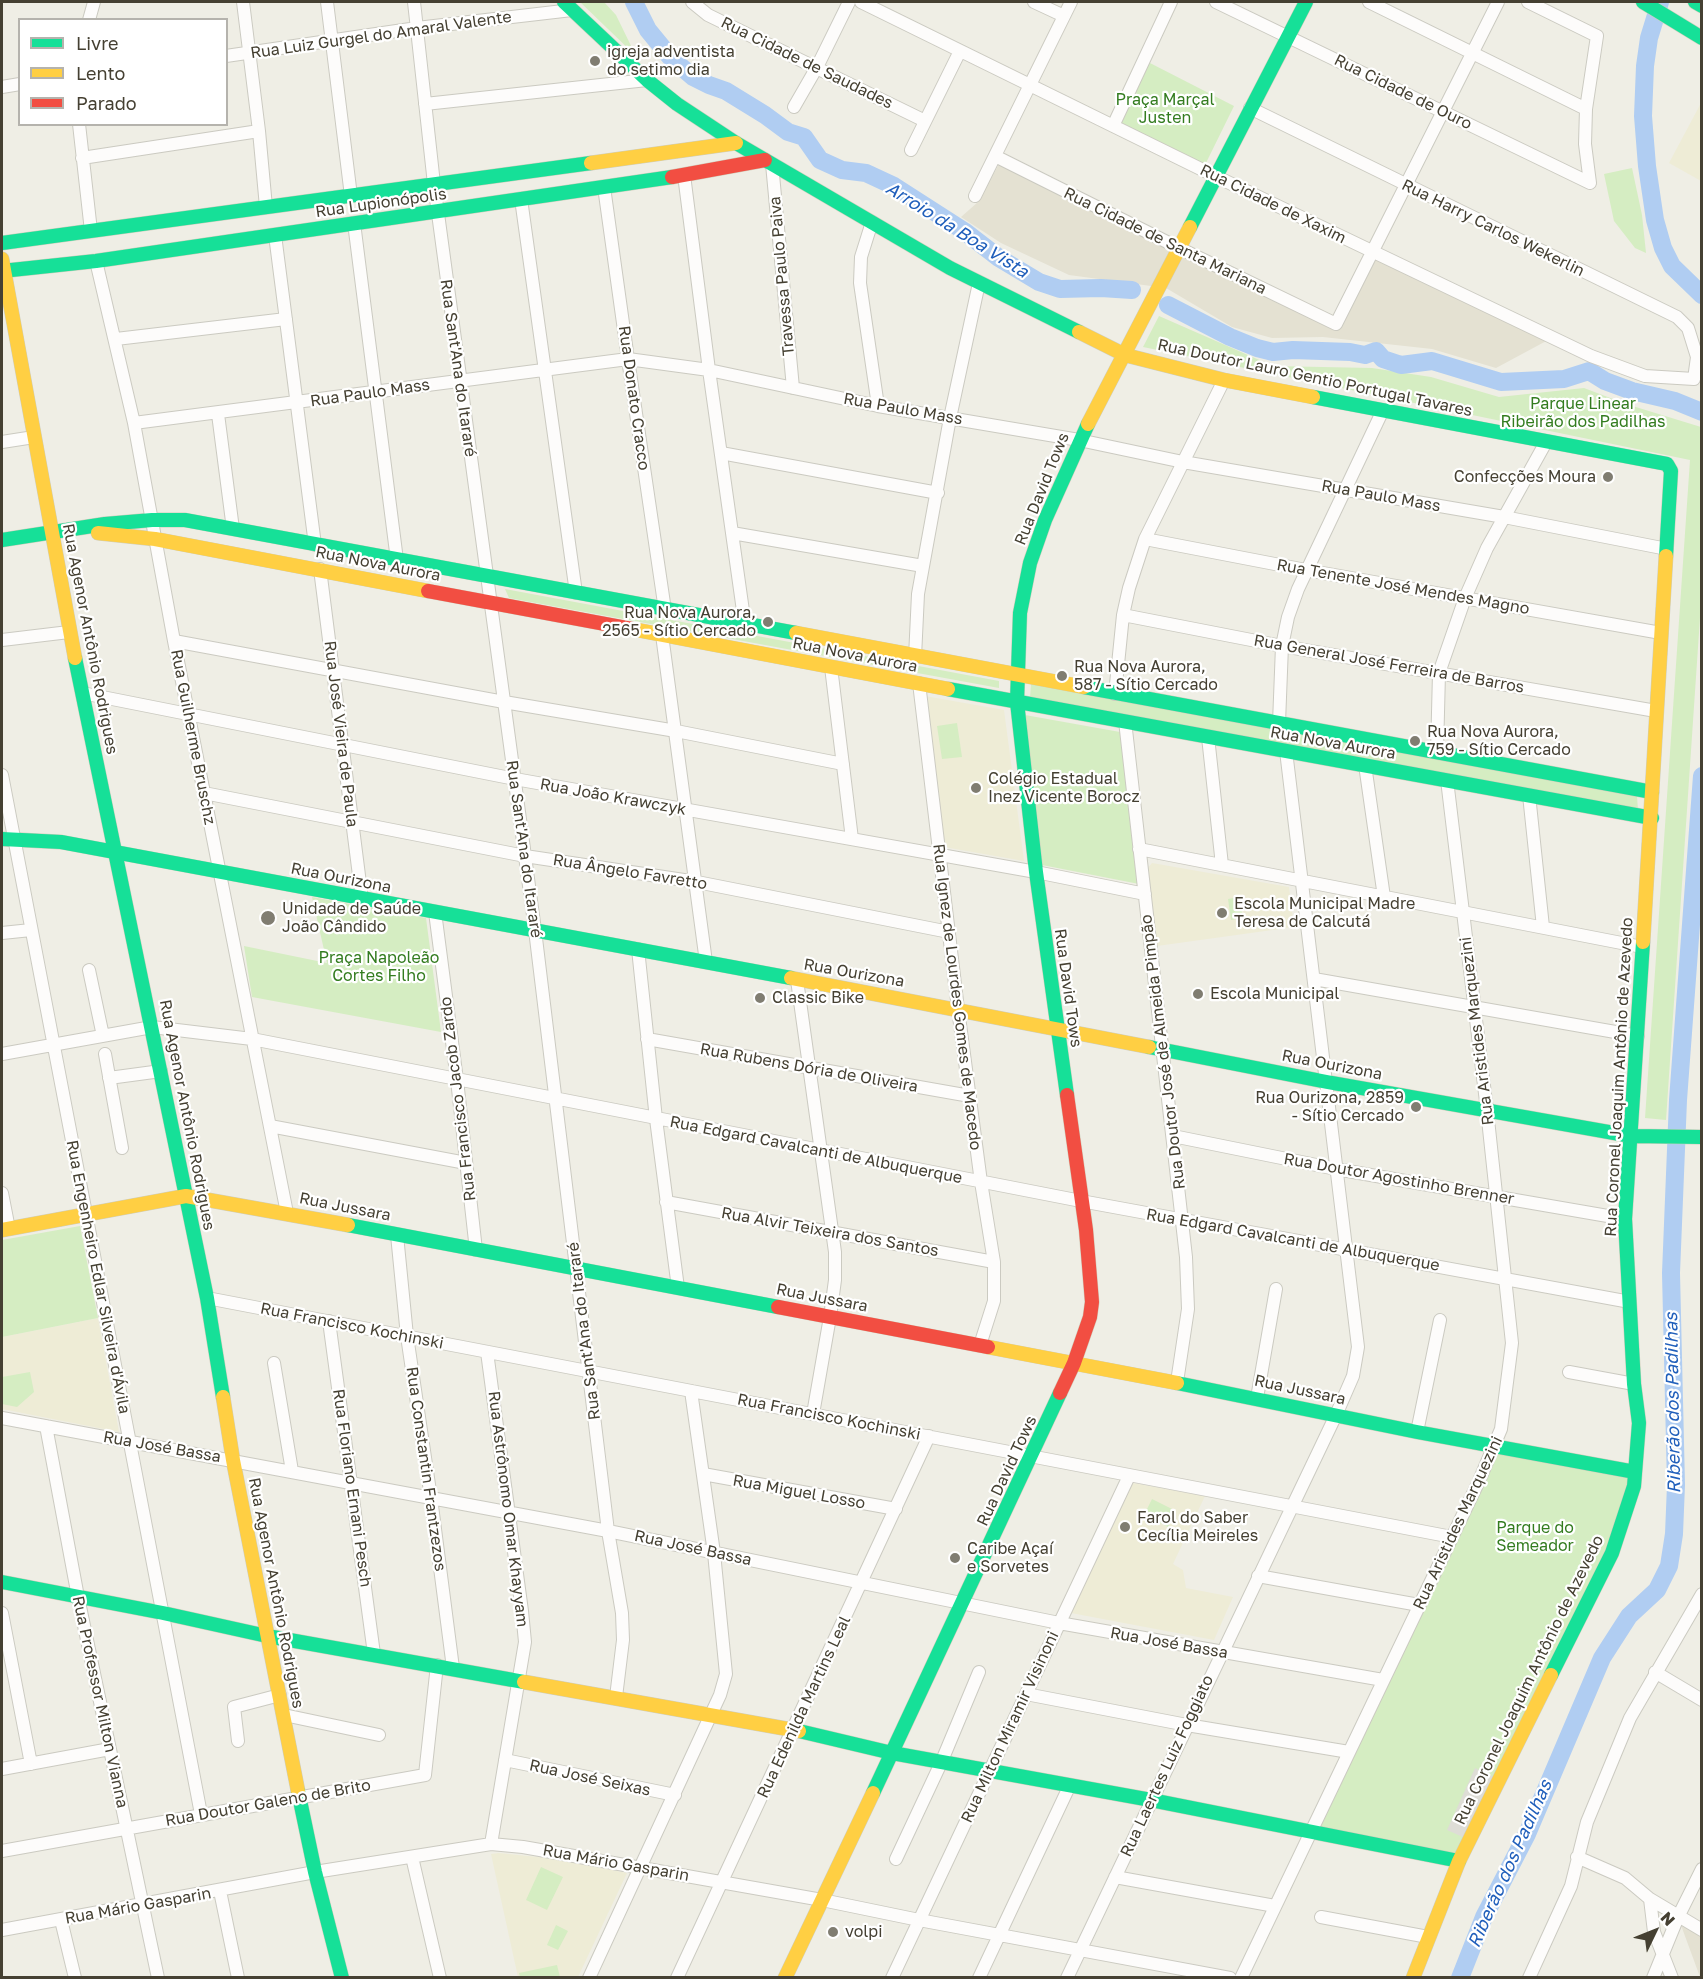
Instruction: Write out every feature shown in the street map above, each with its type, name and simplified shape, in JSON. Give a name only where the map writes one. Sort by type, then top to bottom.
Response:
[{"type":"street","points":[[89,18],[93,2]]},
{"type":"street","points":[[243,2],[260,131],[266,207]]},
{"type":"street","points":[[327,2],[351,196]]},
{"type":"street","name":"Rua Sant'Ana do Itararé","points":[[414,2],[434,184],[535,930],[608,1531],[622,1613],[623,1640],[616,1697]]},
{"type":"street","name":"Rua Cidade de Saudades","points":[[692,2],[708,15],[925,122]]},
{"type":"street","points":[[794,108],[849,2]]},
{"type":"street","name":"Rua Cidade de Xaxim","points":[[861,2],[1215,176],[1591,356],[1645,376],[1694,379]]},
{"type":"street","points":[[1034,2],[1064,16]]},
{"type":"street","points":[[975,196],[1071,2]]},
{"type":"street","points":[[1113,126],[1171,2]]},
{"type":"street","name":"Rua Cidade de Ouro","points":[[1216,2],[1590,183],[1585,144],[1586,109]]},
{"type":"street","name":"Rua David Tows","points":[[785,1977],[1032,1456],[1074,1363],[1090,1317],[1092,1302],[1081,1201],[1036,872],[1017,702],[1020,613],[1030,562],[1079,440],[1306,2]]},
{"type":"street","points":[[1369,2],[1586,109],[1598,36],[1528,2]]},
{"type":"street","points":[[1373,252],[1498,2]]},
{"type":"street","points":[[1643,2],[1701,38]]},
{"type":"street","name":"Rua Luiz Gurgel do Amaral Valente","points":[[228,56],[568,6]]},
{"type":"street","name":"Rua Doutor Lauro Gentio Portugal Tavares","points":[[568,6],[647,80],[677,104],[736,143],[979,284],[1125,355],[1224,380],[1546,442],[1659,461]]},
{"type":"street","points":[[911,150],[960,51]]},
{"type":"street","points":[[425,104],[647,80]]},
{"type":"street","points":[[2,87],[18,84]]},
{"type":"street","name":"Rua Harry Carlos Wekerlin","points":[[1250,108],[1677,317],[1688,328],[1697,357],[1694,379]]},
{"type":"street","points":[[79,126],[91,231]]},
{"type":"street","points":[[82,158],[260,131]]},
{"type":"street","name":"Rua Lupionópolis","points":[[2,243],[736,143]]},
{"type":"street","name":"Rua Cidade de Santa Mariana","points":[[995,156],[1336,324],[1373,252]]},
{"type":"street","name":"Rua Lupionópolis","points":[[2,267],[96,261],[768,162]]},
{"type":"street","name":"Travessa Paulo Paiva","points":[[768,162],[793,388]]},
{"type":"street","points":[[684,175],[745,625]]},
{"type":"street","name":"Rua Donato Cracco","points":[[604,187],[665,610]]},
{"type":"street","points":[[521,199],[576,594]]},
{"type":"street","points":[[872,222],[861,257],[860,283],[878,406]]},
{"type":"street","points":[[354,223],[397,560]]},
{"type":"street","points":[[275,235],[315,545]]},
{"type":"street","name":"Rua Guilherme Bruschz","points":[[96,261],[134,423],[188,715],[287,1213]]},
{"type":"street","name":"Rua Agenor Antônio Rodrigues","points":[[2,267],[69,632],[207,1298],[233,1460],[267,1636],[315,1872],[342,1977]]},
{"type":"street","points":[[915,657],[918,594],[950,418],[979,284]]},
{"type":"street","points":[[116,339],[286,319]]},
{"type":"street","name":"Rua Paulo Mass","points":[[134,423],[218,414],[628,359],[709,370],[878,406],[1079,440],[1183,462],[1504,517],[1667,549]]},
{"type":"street","points":[[1115,693],[1123,615],[1145,539],[1224,380]]},
{"type":"street","points":[[1279,723],[1282,645],[1288,617],[1306,570],[1383,410]]},
{"type":"street","points":[[218,414],[234,529]]},
{"type":"street","points":[[2,442],[34,437]]},
{"type":"street","points":[[1437,752],[1439,673],[1465,598],[1487,548],[1546,442]]},
{"type":"street","points":[[721,453],[938,494]]},
{"type":"street","name":"Rua Coronel Joaquim Antônio de Azevedo","points":[[1413,1977],[1459,1861],[1612,1553],[1634,1486],[1639,1423],[1634,1384],[1625,1219],[1652,818],[1656,711],[1671,471],[1667,464],[1659,461]]},
{"type":"street","name":"Rua Nova Aurora","points":[[2,540],[152,520],[185,520],[1652,792]]},
{"type":"street","name":"Rua Nova Aurora","points":[[52,532],[95,532],[155,539],[919,684],[1652,818]]},
{"type":"street","points":[[732,534],[923,566]]},
{"type":"street","name":"Rua Tenente José Mendes Magno","points":[[1145,539],[1661,633]]},
{"type":"street","name":"Rua José Vieira de Paula","points":[[320,569],[362,899]]},
{"type":"street","name":"Rua General José Ferreira de Barros","points":[[1123,615],[1656,711]]},
{"type":"street","points":[[2,640],[69,632]]},
{"type":"street","points":[[785,658],[789,633]]},
{"type":"street","points":[[662,635],[706,962]]},
{"type":"street","points":[[174,640],[504,702],[676,731],[843,764]]},
{"type":"street","points":[[831,667],[852,839]]},
{"type":"street","name":"Rua Ignez de Lourdes Gomes de Macedo","points":[[919,684],[958,1009],[994,1262],[994,1301],[980,1345]]},
{"type":"street","name":"Rua João Krawczyk","points":[[82,693],[515,779],[1036,872],[1145,894]]},
{"type":"street","points":[[1162,702],[1168,710],[1169,718],[1163,728]]},
{"type":"street","points":[[1187,732],[1180,718],[1183,710],[1189,706]]},
{"type":"street","name":"Rua Doutor José de Almeida Pimpão","points":[[1125,722],[1186,1257],[1188,1309],[1177,1382]]},
{"type":"street","points":[[1208,737],[1222,865]]},
{"type":"street","name":"Rua Laertes Luiz Foggiato","points":[[1067,1977],[1353,1376],[1358,1347],[1286,751]]},
{"type":"street","points":[[1365,765],[1384,897]]},
{"type":"street","name":"Rua Engenheiro Edlar Silveira d'Ávila","points":[[2,776],[7,838],[31,930],[201,1814]]},
{"type":"street","name":"Rua Aristides Marquezini","points":[[1241,1977],[1452,1537],[1501,1429],[1512,1343],[1487,1110],[1447,780]]},
{"type":"street","name":"Rua Ângelo Favretto","points":[[204,793],[525,856],[697,882],[949,932]]},
{"type":"street","points":[[1529,795],[1543,927]]},
{"type":"street","name":"Rua Ourizona","points":[[7,838],[61,842],[116,852],[958,1009],[1327,1082],[1631,1136],[1699,1137]]},
{"type":"street","points":[[1139,849],[1642,947]]},
{"type":"street","name":"Rua Francisco Jacob Zardo","points":[[435,912],[476,1250]]},
{"type":"street","points":[[2,933],[31,930]]},
{"type":"street","points":[[638,949],[656,1119],[678,1288]]},
{"type":"street","points":[[89,970],[103,1036]]},
{"type":"street","points":[[1314,979],[1638,1036]]},
{"type":"street","points":[[797,980],[835,1252],[835,1280],[830,1317],[813,1414]]},
{"type":"street","name":"Rua Edgard Cavalcanti de Albuquerque","points":[[2,1054],[152,1028],[252,1039],[981,1182],[1630,1302]]},
{"type":"street","name":"Rua Rubens Dória de Oliveira","points":[[647,1039],[970,1096]]},
{"type":"street","points":[[105,1053],[122,1148]]},
{"type":"street","points":[[109,1078],[161,1071]]},
{"type":"street","points":[[1612,1132],[1621,1130],[1631,1121]]},
{"type":"street","points":[[270,1126],[466,1163]]},
{"type":"street","name":"Rua Doutor Agostinho Brenner","points":[[1173,1136],[1336,1169],[1625,1219]]},
{"type":"street","points":[[2,1193],[5,1230]]},
{"type":"street","name":"Rua Jussara","points":[[5,1230],[186,1196],[287,1213],[1177,1382],[1417,1432],[1635,1472]]},
{"type":"street","name":"Rua Alvir Teixeira dos Santos","points":[[666,1202],[994,1262]]},
{"type":"street","name":"Rua Constantin Frantzezos","points":[[398,1234],[407,1336],[453,1668]]},
{"type":"street","points":[[1257,1398],[1276,1289]]},
{"type":"street","name":"Rua Francisco Kochinski","points":[[207,1298],[1452,1537]]},
{"type":"street","points":[[1417,1432],[1440,1320]]},
{"type":"street","name":"Rua Floriano Ernani Pesch","points":[[329,1321],[374,1654]]},
{"type":"street","name":"Rua Astrônomo Omar Khayyam","points":[[487,1352],[525,1642],[491,1844]]},
{"type":"street","points":[[274,1363],[292,1471]]},
{"type":"street","points":[[1569,1372],[1634,1384]]},
{"type":"street","points":[[589,1977],[711,1717],[726,1674],[714,1553],[692,1391]]},
{"type":"street","name":"Rua José Bassa","points":[[2,1418],[608,1531],[1059,1623],[1383,1680]]},
{"type":"street","name":"Rua Professor Milton Vianna","points":[[46,1426],[78,1597],[158,1977]]},
{"type":"street","name":"Rua Edenilda Martins Leal","points":[[677,1977],[929,1436]]},
{"type":"street","name":"Rua Miguel Losso","points":[[703,1474],[896,1509]]},
{"type":"street","name":"Rua Milton Miramir Visinoni","points":[[892,1977],[1129,1476]]},
{"type":"street","points":[[1258,1576],[1419,1605]]},
{"type":"street","points":[[2,1582],[267,1636],[793,1730],[941,1763],[1151,1800],[1459,1861]]},
{"type":"street","points":[[1529,1977],[1571,1886],[1587,1822],[1620,1740],[1655,1672],[1701,1594]]},
{"type":"street","points":[[2,1613],[31,1764]]},
{"type":"street","name":"Rua Doutor Galeno de Brito","points":[[2,1851],[424,1776],[437,1665]]},
{"type":"street","points":[[896,1859],[941,1763],[979,1672]]},
{"type":"street","points":[[1655,1672],[1701,1700]]},
{"type":"street","points":[[1026,1694],[1187,1725],[1349,1752]]},
{"type":"street","points":[[238,1741],[234,1707],[280,1695]]},
{"type":"street","points":[[284,1715],[379,1735]]},
{"type":"street","points":[[2,1769],[110,1749]]},
{"type":"street","name":"Rua José Seixas","points":[[505,1760],[675,1796]]},
{"type":"street","points":[[979,1977],[1069,1786]]},
{"type":"street","name":"Rua Mário Gasparin","points":[[2,1930],[315,1872],[491,1844],[523,1847],[722,1882],[1230,1977]]},
{"type":"street","points":[[412,1857],[440,1977]]},
{"type":"street","points":[[1577,1857],[1625,1878],[1650,1899],[1701,1930]]},
{"type":"street","points":[[1653,1977],[1677,1917],[1701,1869]]},
{"type":"street","points":[[1115,1877],[1275,1906]]},
{"type":"street","points":[[220,1891],[238,1977]]},
{"type":"street","points":[[1650,1899],[1654,1932],[1672,1977]]},
{"type":"street","points":[[1321,1917],[1428,1937]]},
{"type":"street","points":[[61,1920],[75,1977]]},
{"type":"shaded area","points":[[1701,103],[1701,181],[1669,163]]},
{"type":"shaded area","points":[[999,164],[1336,328],[1374,256],[1550,339],[1496,368],[1432,349],[1323,337],[1272,338],[1232,327],[1166,288],[1069,275],[1001,243],[961,217],[978,202]]},
{"type":"shaded area","name":"Colégio Estadual Inez Vicente Borocz","points":[[925,696],[1004,710],[1024,861],[944,847]]},
{"type":"shaded area","name":"Escola Municipal Madre Teresa de Calcutá","points":[[1152,863],[1289,887],[1294,927],[1157,946],[1146,870]]},
{"type":"shaded area","points":[[98,1318],[119,1432],[2,1409],[2,1337]]},
{"type":"shaded area","points":[[1133,1483],[1205,1496],[1173,1564],[1183,1570],[1186,1588],[1233,1597],[1214,1640],[1071,1613]]},
{"type":"shaded area","points":[[1475,1768],[1494,1777],[1465,1838],[1447,1830]]},
{"type":"shaded area","points":[[491,1854],[547,1858],[627,1873],[578,1977],[518,1977]]},
{"type":"shaded area","points":[[1678,1917],[1701,1930],[1701,1977],[1700,1977]]},
{"type":"green space","points":[[580,2],[604,2],[616,15],[636,56]]},
{"type":"green space","name":"Praça Marçal Justen","points":[[1148,62],[1234,106],[1204,167],[1116,124]]},
{"type":"green space","points":[[1632,168],[1642,215],[1646,253],[1635,248],[1614,221],[1604,174]]},
{"type":"green space","name":"Parque Linear Ribeirão dos Padilhas","points":[[1159,316],[1273,366],[1372,368],[1431,377],[1499,397],[1584,388],[1626,404],[1701,427],[1701,603],[1666,1120],[1645,1118],[1690,460],[1143,347]]},
{"type":"green space","points":[[505,589],[999,681],[999,688],[509,598]]},
{"type":"green space","points":[[1031,684],[1637,796],[1638,810],[1030,698]]},
{"type":"green space","points":[[1025,715],[1120,732],[1139,884],[1042,865]]},
{"type":"green space","points":[[957,723],[962,757],[942,759],[937,726]]},
{"type":"green space","name":"Praça Napoleão Cortes Filho","points":[[312,897],[426,918],[441,1032],[252,997],[244,946],[327,963]]},
{"type":"green space","points":[[1239,897],[1243,918],[1231,920],[1228,899]]},
{"type":"green space","points":[[80,1226],[98,1318],[2,1337],[2,1240]]},
{"type":"green space","points":[[30,1372],[34,1392],[17,1407],[2,1404],[2,1377]]},
{"type":"green space","name":"Parque do Semeador","points":[[1497,1451],[1630,1476],[1611,1543],[1457,1855],[1317,1827]]},
{"type":"green space","points":[[1152,1499],[1176,1511],[1168,1527],[1144,1515]]},
{"type":"green space","points":[[541,1867],[563,1877],[547,1910],[526,1900]]},
{"type":"green space","points":[[556,1925],[568,1931],[558,1950],[547,1945]]},
{"type":"green space","points":[[557,1965],[560,1977],[520,1977],[519,1973]]},
{"type":"waterway","name":"Arroio da Boa Vista","points":[[634,2],[648,30],[671,58],[693,77],[726,91],[788,132],[804,137],[820,160],[842,170],[866,173],[894,186],[964,231],[999,258],[1039,282],[1060,289],[1132,290]]},
{"type":"waterway","name":"Riberão dos Padilhas","points":[[1660,2],[1649,38],[1645,66],[1643,116],[1647,166],[1655,220],[1663,248],[1672,266],[1702,295]]},
{"type":"waterway","name":"Arroio da Boa Vista","points":[[1168,305],[1230,337],[1273,352],[1293,350],[1350,352],[1365,355],[1376,351],[1383,359],[1401,365],[1432,361],[1501,382],[1564,379],[1589,371],[1605,381],[1632,391],[1675,401],[1702,412]]},
{"type":"waterway","name":"Riberão dos Padilhas","points":[[1460,1978],[1484,1917],[1527,1834],[1602,1658],[1629,1616],[1657,1590],[1669,1566],[1674,1534],[1676,1485],[1671,1273],[1678,1100],[1702,776]]},
{"type":"traffic: fast","points":[[564,2],[647,80],[677,104],[736,143],[950,268],[1079,332]]},
{"type":"traffic: fast","points":[[1190,227],[1306,2]]},
{"type":"traffic: fast","points":[[1643,2],[1702,38]]},
{"type":"traffic: fast","points":[[1695,2],[1702,6]]},
{"type":"traffic: fast","points":[[2,243],[591,163]]},
{"type":"traffic: fast","points":[[2,271],[96,261],[672,177]]},
{"type":"traffic: fast","points":[[1313,397],[1667,464],[1671,471],[1666,556]]},
{"type":"traffic: fast","points":[[1067,1095],[1036,872],[1017,702],[1020,613],[1030,563],[1045,520],[1088,424]]},
{"type":"traffic: fast","points":[[2,540],[105,524],[185,520],[796,633]]},
{"type":"traffic: fast","points":[[75,658],[207,1298],[223,1397]]},
{"type":"traffic: fast","points":[[1084,687],[1652,792]]},
{"type":"traffic: fast","points":[[948,689],[1652,818]]},
{"type":"traffic: fast","points":[[2,839],[61,842],[791,978]]},
{"type":"traffic: fast","points":[[1551,1675],[1612,1553],[1634,1486],[1639,1423],[1634,1384],[1625,1219],[1643,942]]},
{"type":"traffic: fast","points":[[1149,1047],[1327,1082],[1631,1136],[1702,1137]]},
{"type":"traffic: fast","points":[[348,1225],[778,1307]]},
{"type":"traffic: fast","points":[[1177,1383],[1417,1432],[1635,1472]]},
{"type":"traffic: fast","points":[[873,1793],[1060,1393]]},
{"type":"traffic: fast","points":[[2,1582],[267,1636],[524,1682]]},
{"type":"traffic: fast","points":[[799,1731],[892,1753],[1151,1800],[1459,1861]]},
{"type":"traffic: fast","points":[[298,1791],[315,1872],[342,1978]]},
{"type":"traffic: slow","points":[[591,163],[736,143]]},
{"type":"traffic: slow","points":[[1088,424],[1190,227]]},
{"type":"traffic: slow","points":[[2,259],[75,658]]},
{"type":"traffic: slow","points":[[1079,332],[1125,355],[1224,380],[1313,397]]},
{"type":"traffic: slow","points":[[98,533],[155,539],[428,591]]},
{"type":"traffic: slow","points":[[1643,942],[1666,556]]},
{"type":"traffic: slow","points":[[632,629],[948,689]]},
{"type":"traffic: slow","points":[[796,633],[1084,687]]},
{"type":"traffic: slow","points":[[791,978],[1149,1047]]},
{"type":"traffic: slow","points":[[2,1230],[186,1196],[348,1225]]},
{"type":"traffic: slow","points":[[988,1347],[1177,1383]]},
{"type":"traffic: slow","points":[[223,1397],[233,1460],[298,1791]]},
{"type":"traffic: slow","points":[[1413,1978],[1459,1861],[1551,1675]]},
{"type":"traffic: slow","points":[[524,1682],[799,1731]]},
{"type":"traffic: slow","points":[[785,1978],[873,1793]]},
{"type":"traffic: jam","points":[[672,177],[765,160]]},
{"type":"traffic: jam","points":[[428,591],[632,629]]},
{"type":"traffic: jam","points":[[1060,1393],[1074,1363],[1090,1317],[1092,1302],[1086,1230],[1067,1095]]},
{"type":"traffic: jam","points":[[778,1307],[988,1347]]},
{"type":"place","name":"igreja adventista do setimo dia","points":[[595,61]]},
{"type":"place","name":"Confecções Moura","points":[[1608,477]]},
{"type":"place","name":"Rua Nova Aurora, 2565 - Sítio Cercado","points":[[768,622]]},
{"type":"place","name":"Rua Nova Aurora, 587 - Sítio Cercado","points":[[1062,676]]},
{"type":"place","name":"Rua Nova Aurora, 759 - Sítio Cercado","points":[[1415,741]]},
{"type":"place","name":"Colégio Estadual Inez Vicente Borocz","points":[[976,788]]},
{"type":"place","name":"Escola Municipal Madre Teresa de Calcutá","points":[[1222,913]]},
{"type":"place","name":"Unidade de Saúde João Cândido","points":[[268,918]]},
{"type":"place","name":"Escola Municipal","points":[[1198,994]]},
{"type":"place","name":"Classic Bike","points":[[760,998]]},
{"type":"place","name":"Rua Ourizona, 2859 - Sítio Cercado","points":[[1416,1107]]},
{"type":"place","name":"Farol do Saber Cecília Meireles","points":[[1125,1527]]},
{"type":"place","name":"Caribe Açaí e Sorvetes","points":[[955,1558]]},
{"type":"place","name":"volpi","points":[[833,1932]]}]
